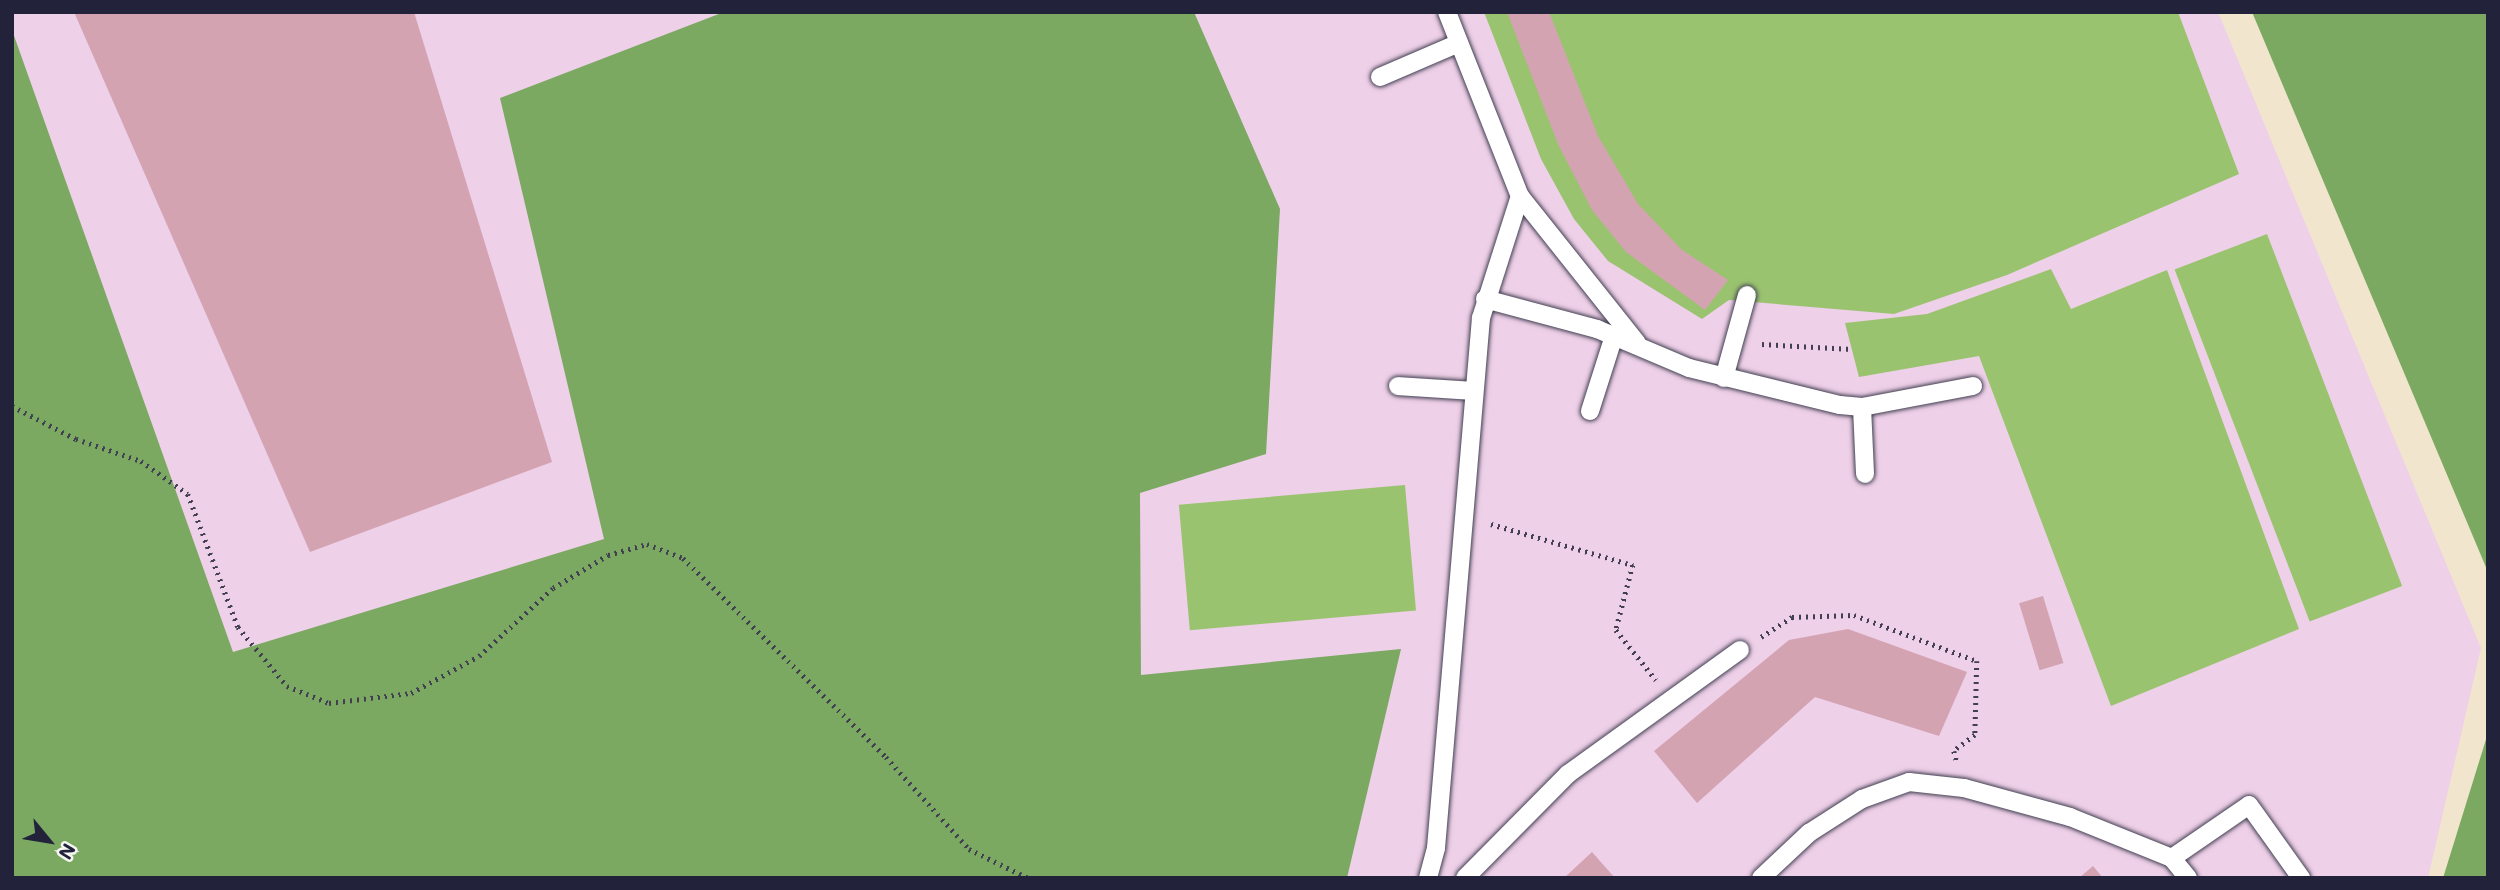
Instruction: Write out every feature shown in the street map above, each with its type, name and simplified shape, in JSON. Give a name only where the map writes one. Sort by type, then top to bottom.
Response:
[{"type":"lane","points":[[1447,12],[1520,196],[1640,346]]},
{"type":"lane","points":[[1380,76],[1459,43]]},
{"type":"lane","points":[[1428,878],[1444,771],[1473,391],[1485,299],[1520,196]]},
{"type":"lane","points":[[1724,378],[1747,295]]},
{"type":"lane","points":[[1485,299],[1614,335],[1724,378],[1862,407],[1973,386]]},
{"type":"lane","points":[[1590,411],[1614,335]]},
{"type":"lane","points":[[1398,386],[1473,391]]},
{"type":"lane","points":[[1862,407],[1865,474]]},
{"type":"lane","points":[[1465,878],[1568,775],[1740,650]]},
{"type":"lane","points":[[1761,878],[1809,833],[1863,799],[1909,782],[1964,788],[2070,817],[2172,858],[2188,878]]},
{"type":"lane","points":[[2172,858],[2249,805],[2301,878]]},
{"type":"path","points":[[1734,342],[1852,349]]},
{"type":"path","points":[[12,406],[76,439],[141,461],[188,494],[238,627],[287,686],[329,703],[411,693],[479,656],[553,588],[608,555],[647,544],[682,558],[886,757],[969,849],[1028,878]]},
{"type":"path","points":[[1488,523],[1633,565],[1616,630],[1672,699]]},
{"type":"path","points":[[1740,650],[1792,617],[1854,615],[1977,661],[1975,735],[1954,751],[1964,788]]},
{"type":"shaded area","points":[[12,12],[2218,12],[2481,648],[2428,878],[12,878]]},
{"type":"green space","points":[[724,12],[1194,12],[1280,209],[1266,454],[1140,493],[1141,675],[1401,649],[1347,878],[12,878],[12,30],[233,652],[604,539],[500,98]]},
{"type":"green space","points":[[1484,12],[2178,12],[2239,174],[2007,275],[1894,314],[1729,300],[1702,319],[1608,261],[1574,219],[1541,159]]},
{"type":"green space","points":[[2252,12],[2488,12],[2488,572]]},
{"type":"green space","points":[[2267,234],[2402,586],[2310,621],[2175,269]]},
{"type":"green space","points":[[2051,269],[2071,309],[2167,270],[2299,629],[2111,706],[1979,356],[1859,377],[1845,323],[1927,314]]},
{"type":"green space","points":[[1405,485],[1416,611],[1190,630],[1179,505]]},
{"type":"green space","points":[[2488,733],[2488,878],[2443,878]]},
{"type":"building","points":[[74,12],[414,12],[552,462],[310,552]]},
{"type":"building","points":[[1507,12],[1549,12],[1598,136],[1638,204],[1682,250],[1728,280],[1705,310],[1626,252],[1592,210],[1558,144]]},
{"type":"building","points":[[2043,596],[2063,663],[2040,670],[2019,603]]},
{"type":"building","points":[[1848,629],[1967,672],[1939,736],[1815,697],[1697,803],[1654,751],[1789,640]]},
{"type":"building","points":[[1592,852],[1615,878],[1564,878]]},
{"type":"building","points":[[2093,866],[2103,878],[2079,878]]}]
